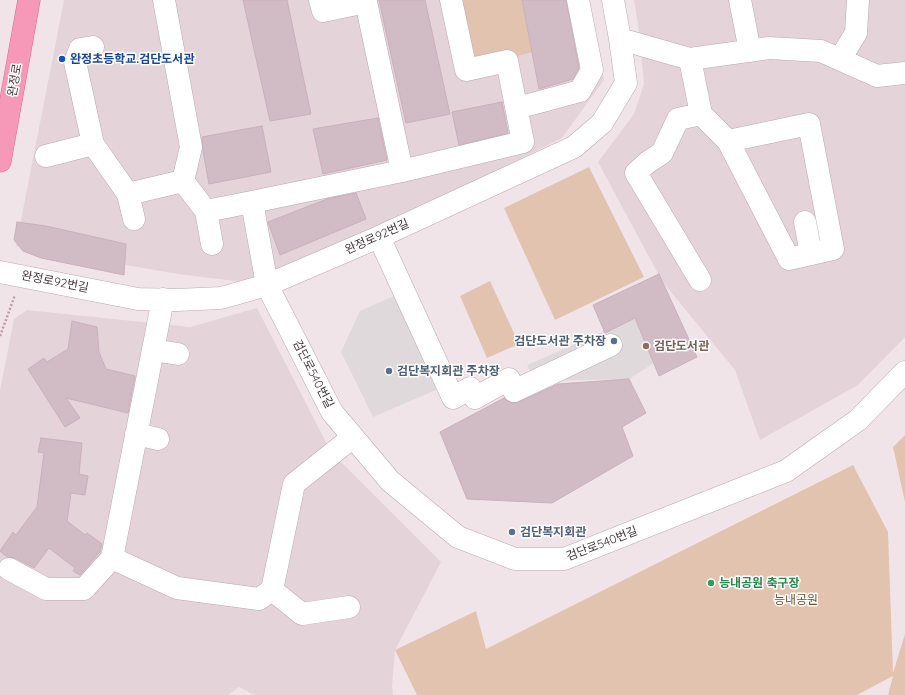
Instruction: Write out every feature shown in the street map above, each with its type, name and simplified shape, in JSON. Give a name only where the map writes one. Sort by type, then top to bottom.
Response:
[{"type":"main road","name":"완정로","points":[[0,161],[29,0]]},
{"type":"street","points":[[164,0],[191,147],[183,181]]},
{"type":"street","points":[[320,0],[322,11],[366,2],[402,170]]},
{"type":"street","points":[[206,211],[402,170],[523,142],[507,61],[466,70],[451,0]]},
{"type":"street","points":[[517,108],[580,91],[592,70],[578,0]]},
{"type":"street","name":"완정로92번길","points":[[4,272],[138,299],[163,300],[221,298],[267,285],[379,237],[574,147],[602,123],[626,83],[613,0]]},
{"type":"street","points":[[740,0],[750,51]]},
{"type":"street","points":[[840,59],[856,33],[858,0]]},
{"type":"street","points":[[620,39],[690,59],[769,48],[821,51],[877,76],[904,79]]},
{"type":"street","points":[[93,47],[80,48],[75,62],[94,144],[128,194],[134,219]]},
{"type":"street","points":[[690,59],[701,114],[728,141],[788,259],[833,249],[808,124],[728,141]]},
{"type":"street","points":[[700,280],[636,172],[662,153],[678,119],[701,114]]},
{"type":"street","points":[[46,156],[94,144]]},
{"type":"street","points":[[128,194],[183,181]]},
{"type":"street","points":[[183,181],[206,211],[212,244]]},
{"type":"street","name":"검단로540번길","points":[[252,202],[267,285],[332,412],[390,481],[458,537],[515,559],[564,559],[786,471],[858,420],[905,372]]},
{"type":"street","points":[[805,222],[811,254]]},
{"type":"street","points":[[379,237],[453,398],[470,388],[475,398],[509,379],[514,391],[611,345]]},
{"type":"street","points":[[9,569],[46,590],[84,589],[112,558],[163,300]]},
{"type":"street","points":[[153,350],[178,354]]},
{"type":"street","points":[[136,434],[158,439]]},
{"type":"street","points":[[112,558],[177,588],[259,599],[272,590],[294,484],[353,437]]},
{"type":"street","points":[[272,590],[302,614],[349,607]]},
{"type":"shaded area","points":[[64,0],[589,0],[604,80],[562,138],[267,285],[178,274],[16,246]]},
{"type":"shaded area","points":[[634,0],[905,0],[905,337],[858,385],[760,440],[735,370],[662,281],[598,162],[634,114],[644,84]]},
{"type":"shaded area","name":"검단복지회관 주차장","points":[[396,295],[436,390],[373,417],[341,352],[360,311]]},
{"type":"shaded area","points":[[257,308],[331,452],[441,562],[395,650],[392,686],[393,695],[255,695],[239,687],[228,695],[0,695],[0,391],[14,319],[27,310],[190,327]]},
{"type":"shaded area","name":"검단도서관 주차장","points":[[635,318],[654,363],[629,379],[535,381],[527,365]]},
{"type":"green space","points":[[451,0],[522,0],[532,52],[466,70]]},
{"type":"green space","points":[[589,167],[644,277],[555,320],[504,208]]},
{"type":"green space","points":[[490,281],[519,344],[487,358],[460,296]]},
{"type":"green space","points":[[905,435],[905,502],[893,447]]},
{"type":"green space","name":"능내공원","points":[[853,465],[888,532],[893,673],[905,634],[905,695],[888,695],[893,676],[857,695],[417,695],[395,650],[476,611],[486,649]]},
{"type":"building","points":[[243,0],[287,0],[311,114],[270,121]]},
{"type":"building","points":[[379,0],[425,0],[450,114],[406,123]]},
{"type":"building","points":[[522,0],[566,0],[579,68],[573,79],[539,89]]},
{"type":"building","points":[[502,102],[508,133],[459,145],[452,112]]},
{"type":"building","points":[[378,118],[387,160],[323,174],[313,129]]},
{"type":"building","points":[[262,126],[271,172],[209,184],[202,137]]},
{"type":"building","points":[[356,193],[366,219],[280,255],[268,222],[327,199]]},
{"type":"building","points":[[17,222],[46,226],[126,244],[124,275],[41,258],[23,251],[14,240]]},
{"type":"building","name":"검단도서관","points":[[659,274],[697,357],[659,376],[635,318],[605,333],[593,305]]},
{"type":"building","points":[[72,321],[97,327],[99,352],[106,369],[135,376],[128,413],[66,398],[80,418],[65,427],[28,369],[44,358],[47,362],[68,349]]},
{"type":"building","name":"검단복지회관","points":[[629,379],[646,413],[622,427],[633,456],[552,503],[467,499],[440,432],[504,398],[513,403],[519,402],[558,384]]},
{"type":"building","points":[[41,438],[82,443],[79,474],[88,476],[85,495],[71,493],[67,521],[85,535],[87,533],[102,544],[100,552],[80,575],[73,571],[75,568],[49,548],[34,568],[15,558],[7,557],[0,551],[13,532],[16,535],[37,507],[44,453],[38,452]]},
{"type":"place","name":"완정초등학교.검단도서관","points":[[62,59]]},
{"type":"place","name":"검단도서관 주차장","points":[[614,341]]},
{"type":"place","name":"검단도서관","points":[[646,346]]},
{"type":"place","name":"검단복지회관 주차장","points":[[389,371]]},
{"type":"place","name":"검단복지회관","points":[[512,532]]},
{"type":"place","name":"능내공원 축구장","points":[[711,583]]}]
